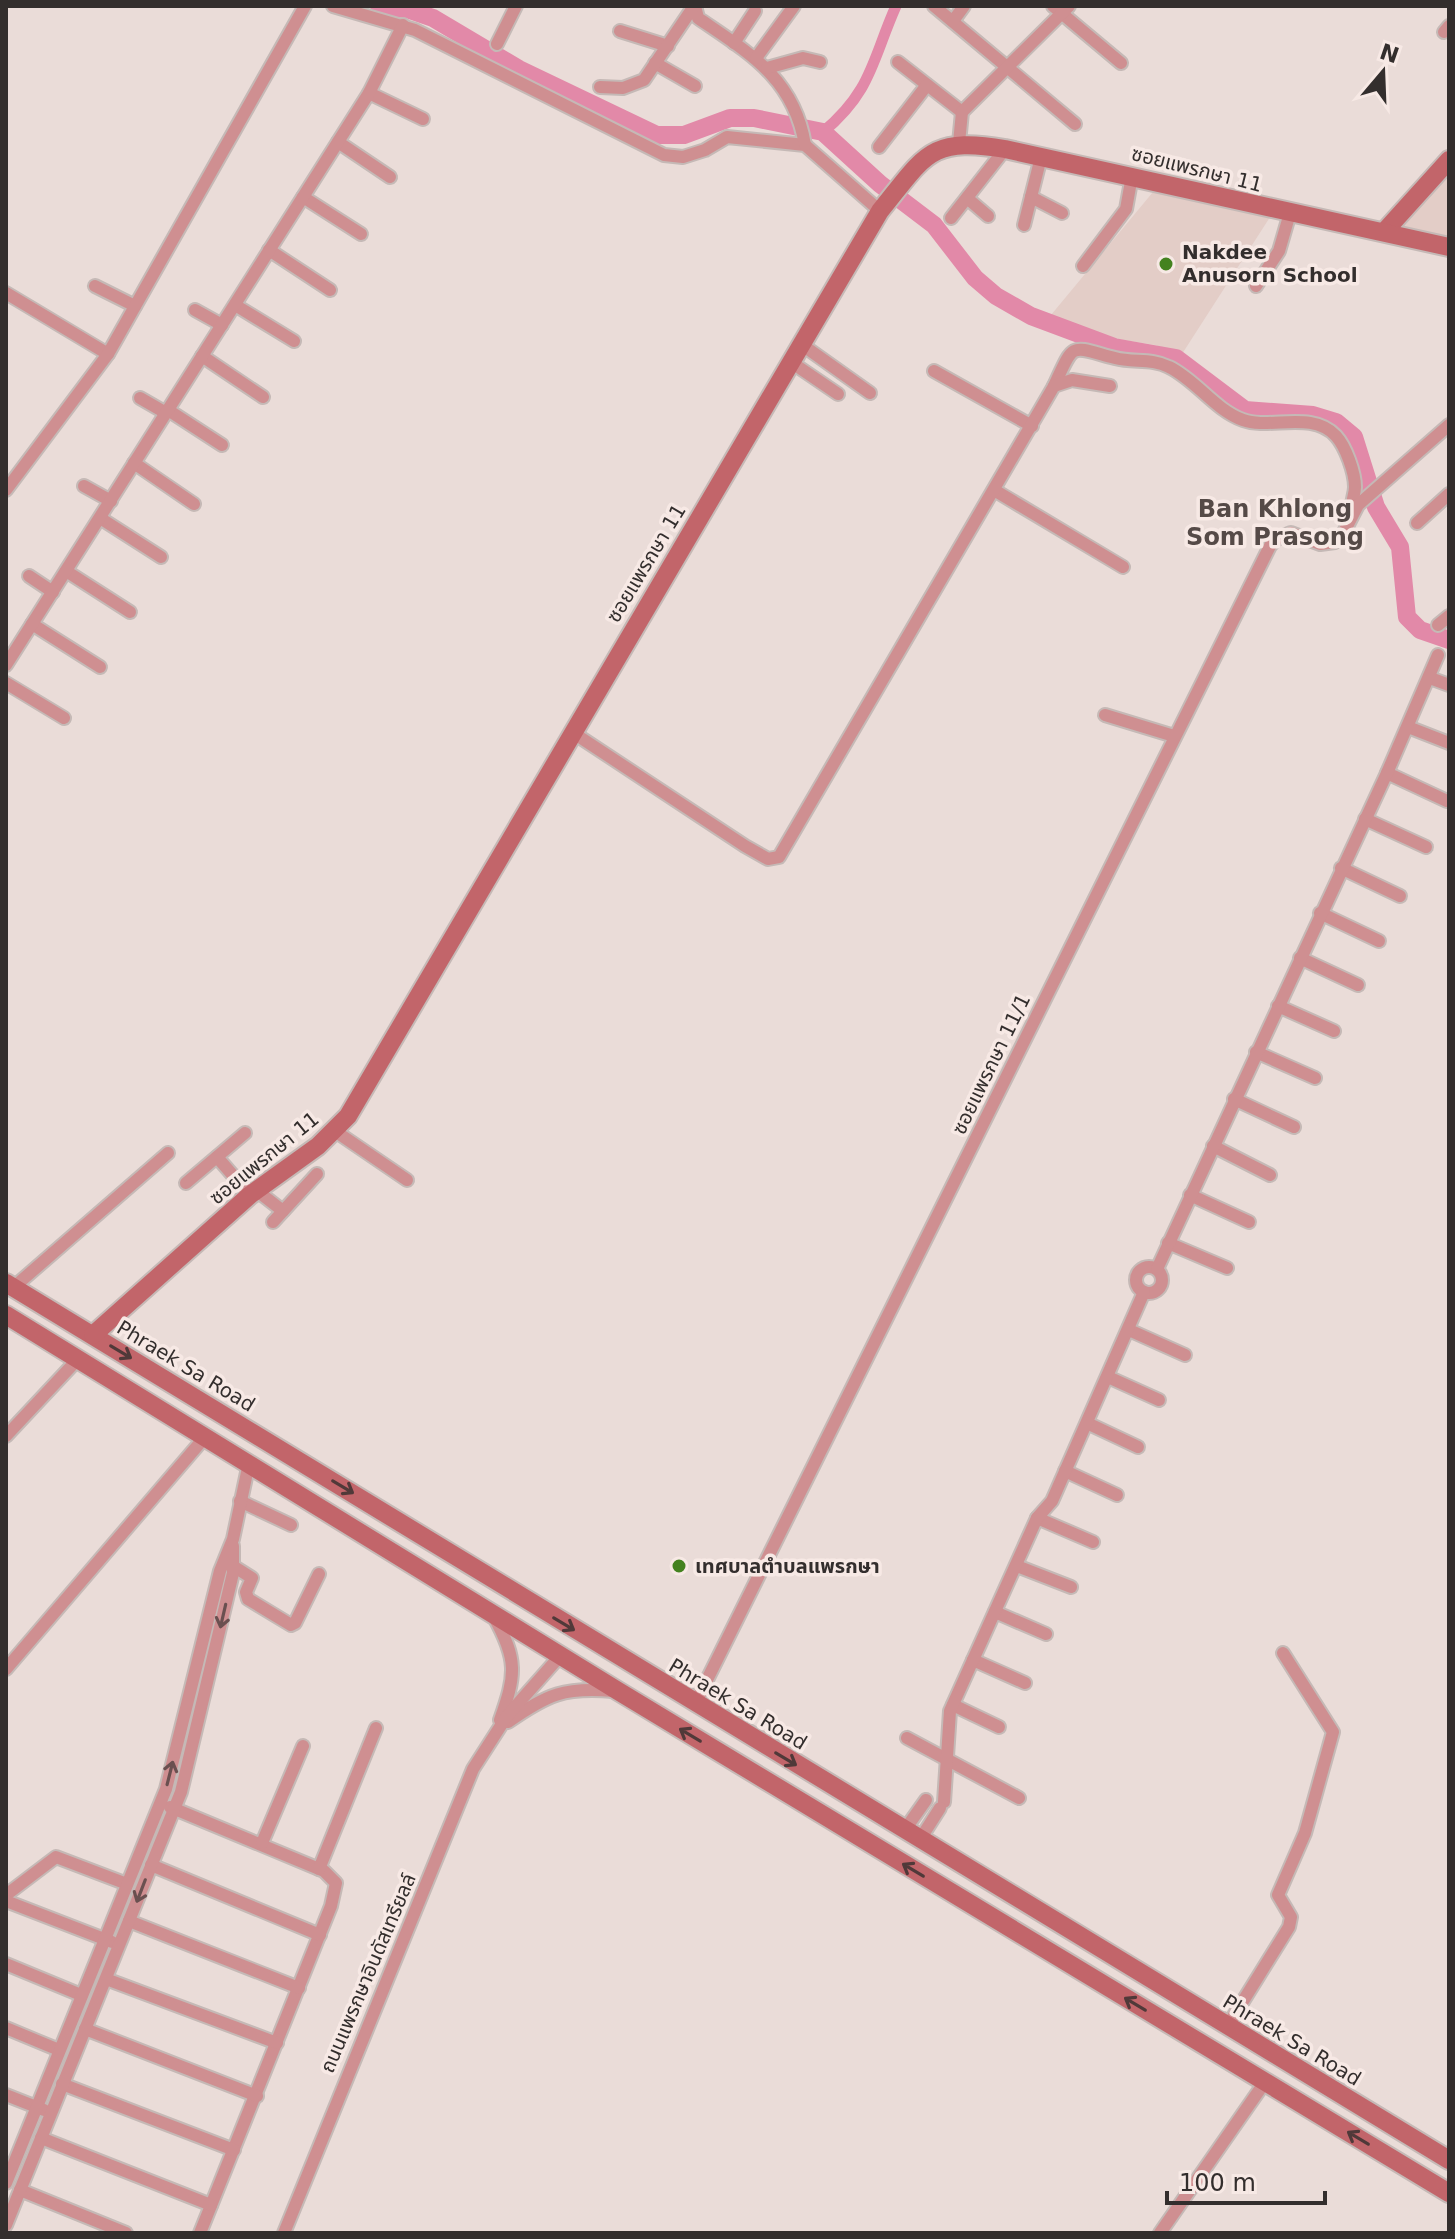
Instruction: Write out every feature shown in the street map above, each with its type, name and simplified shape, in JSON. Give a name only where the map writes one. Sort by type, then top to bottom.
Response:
[{"type":"main road","name":"ซอยแพรกษา 11","points":[[93,1335],[253,1193],[335,1131],[364,1092],[572,732],[883,207],[932,151],[959,143],[1005,149],[1449,247]]},
{"type":"main road","points":[[1384,232],[1449,160]]},
{"type":"main road","name":"Phraek Sa Road","points":[[10,1285],[911,1836],[1448,2157]]},
{"type":"main road","points":[[6,1315],[560,1656],[1449,2193]]},
{"type":"main road","points":[[1099,1983],[1113,1958]]},
{"type":"street","points":[[6,490],[108,354],[305,6]]},
{"type":"street","points":[[333,6],[403,25],[664,155],[683,157],[705,150],[727,137],[804,140]]},
{"type":"street","points":[[497,44],[516,6]]},
{"type":"street","points":[[694,6],[698,18],[756,58],[780,82],[804,140],[883,207]]},
{"type":"street","points":[[600,87],[639,84],[694,6]]},
{"type":"street","points":[[756,58],[794,6]]},
{"type":"street","points":[[934,6],[1075,124]]},
{"type":"street","points":[[953,21],[964,6]]},
{"type":"street","points":[[959,143],[962,112],[1061,9],[1121,63]]},
{"type":"street","points":[[734,43],[755,11]]},
{"type":"street","points":[[6,665],[369,93],[403,25]]},
{"type":"street","points":[[620,31],[668,46]]},
{"type":"street","points":[[767,68],[803,58],[820,62]]},
{"type":"street","points":[[898,62],[962,112]]},
{"type":"street","points":[[655,63],[695,86]]},
{"type":"street","points":[[879,147],[927,85]]},
{"type":"street","points":[[369,93],[423,119]]},
{"type":"street","points":[[338,142],[390,177]]},
{"type":"street","points":[[951,218],[1005,149]]},
{"type":"street","points":[[1024,225],[1041,157]]},
{"type":"street","points":[[1083,266],[1126,209],[1132,176]]},
{"type":"street","points":[[303,197],[361,234]]},
{"type":"street","points":[[1031,197],[1062,213]]},
{"type":"street","points":[[967,198],[988,216]]},
{"type":"street","points":[[1256,286],[1279,251],[1290,213]]},
{"type":"street","points":[[269,250],[330,290]]},
{"type":"street","points":[[95,286],[135,306]]},
{"type":"street","points":[[6,293],[108,354]]},
{"type":"street","points":[[235,305],[294,341]]},
{"type":"street","points":[[195,310],[222,325]]},
{"type":"street","points":[[801,344],[870,393]]},
{"type":"street","points":[[572,732],[713,827],[774,860],[1032,426],[1071,352],[1080,348],[1124,360],[1168,366],[1245,421],[1283,420],[1326,429],[1339,439],[1347,458],[1355,485],[1351,504],[1356,508],[1449,425]]},
{"type":"street","points":[[202,356],[263,397]]},
{"type":"street","points":[[791,362],[838,394]]},
{"type":"street","points":[[934,371],[1032,426]]},
{"type":"street","points":[[1054,386],[1072,380],[1110,386]]},
{"type":"street","points":[[140,398],[222,445]]},
{"type":"street","points":[[134,463],[194,504]]},
{"type":"street","points":[[84,486],[111,501]]},
{"type":"street","points":[[994,490],[1123,567]]},
{"type":"street","points":[[1417,523],[1449,494]]},
{"type":"street","name":"ซอยแพรกษา 11/1","points":[[695,1704],[1270,546],[1276,539],[1291,533],[1320,544],[1335,542],[1356,508]]},
{"type":"street","points":[[100,518],[161,557]]},
{"type":"street","points":[[66,571],[130,612]]},
{"type":"street","points":[[29,576],[53,592]]},
{"type":"street","points":[[32,624],[100,667]]},
{"type":"street","points":[[1157,1269],[1146,1266],[1136,1275],[1135,1282],[1144,1292],[1151,1293],[1162,1284],[1157,1269],[1168,1243],[1387,773],[1438,655]]},
{"type":"street","points":[[1430,678],[1449,685]]},
{"type":"street","points":[[6,683],[64,718]]},
{"type":"street","points":[[1105,715],[1174,736]]},
{"type":"street","points":[[1408,727],[1449,743]]},
{"type":"street","points":[[1387,773],[1447,801]]},
{"type":"street","points":[[1365,819],[1426,847]]},
{"type":"street","points":[[1341,868],[1400,896]]},
{"type":"street","points":[[1320,913],[1379,941]]},
{"type":"street","points":[[1300,958],[1358,985]]},
{"type":"street","points":[[1278,1006],[1334,1031]]},
{"type":"street","points":[[1256,1052],[1315,1078]]},
{"type":"street","points":[[1234,1099],[1294,1127]]},
{"type":"street","points":[[335,1131],[407,1180]]},
{"type":"street","points":[[186,1183],[245,1133]]},
{"type":"street","points":[[1213,1146],[1270,1175]]},
{"type":"street","points":[[10,1285],[168,1153]]},
{"type":"street","points":[[217,1157],[253,1193],[283,1211]]},
{"type":"street","points":[[273,1222],[317,1174]]},
{"type":"street","points":[[1190,1195],[1249,1222]]},
{"type":"street","points":[[1168,1243],[1227,1268]]},
{"type":"street","points":[[911,1836],[942,1805],[953,1705],[1037,1518],[1052,1501],[1144,1292]]},
{"type":"street","points":[[1129,1330],[1185,1355]]},
{"type":"street","points":[[6,1436],[78,1359]]},
{"type":"street","points":[[1108,1377],[1159,1400]]},
{"type":"street","points":[[1087,1423],[1138,1447]]},
{"type":"street","points":[[6,1669],[205,1437]]},
{"type":"street","points":[[6,2225],[174,1809],[233,1566],[233,1539],[249,1463]]},
{"type":"street","points":[[1065,1471],[1117,1495]]},
{"type":"street","points":[[240,1501],[291,1525]]},
{"type":"street","points":[[1037,1518],[1093,1542]]},
{"type":"street","points":[[6,2183],[10,2162],[38,2108],[160,1803],[220,1571],[233,1539]]},
{"type":"street","points":[[233,1566],[252,1578],[246,1592],[248,1599],[291,1625],[295,1623],[319,1574]]},
{"type":"street","points":[[1017,1566],[1071,1587]]},
{"type":"street","points":[[995,1612],[1046,1634]]},
{"type":"street","name":"ถนนแพรกษาอินดัสเทรียลล์","points":[[492,1613],[509,1644],[515,1669],[496,1731]]},
{"type":"street","points":[[1227,2027],[1289,1927],[1291,1917],[1278,1895],[1305,1833],[1333,1732],[1283,1653]]},
{"type":"street","name":"ถนนแพรกษาอินดัสเทรียลล์","points":[[284,2233],[473,1769],[496,1731],[560,1656]]},
{"type":"street","points":[[973,1660],[1025,1683]]},
{"type":"street","name":"ถนนแพรกษาอินดัสเทรียลล์","points":[[496,1731],[548,1695],[579,1688],[618,1691]]},
{"type":"street","points":[[190,1690],[204,1694]]},
{"type":"street","points":[[953,1705],[999,1727]]},
{"type":"street","points":[[319,1869],[376,1728]]},
{"type":"street","points":[[907,1738],[1019,1798]]},
{"type":"street","points":[[262,1843],[303,1746]]},
{"type":"street","points":[[911,1836],[928,1796],[944,1787]]},
{"type":"street","points":[[160,1803],[262,1843],[319,1869],[336,1883],[320,1935],[200,2233]]},
{"type":"street","points":[[6,1895],[56,1857],[127,1884]]},
{"type":"street","points":[[151,1865],[320,1935]]},
{"type":"street","points":[[6,1901],[119,1945]]},
{"type":"street","points":[[129,1921],[299,1988]]},
{"type":"street","points":[[6,1964],[81,1995]]},
{"type":"street","points":[[106,1979],[277,2043]]},
{"type":"street","points":[[6,2028],[59,2050]]},
{"type":"street","points":[[85,2029],[257,2096]]},
{"type":"street","points":[[1160,2233],[1265,2082]]},
{"type":"street","points":[[62,2084],[234,2150]]},
{"type":"street","points":[[6,2095],[51,2113]]},
{"type":"street","points":[[41,2138],[211,2205]]},
{"type":"street","points":[[20,2190],[126,2233]]},
{"type":"shaded area","points":[[1449,169],[1449,238],[1397,227]]},
{"type":"shaded area","name":"Nakdee Anusorn School","points":[[1158,186],[1272,214],[1182,354],[1155,345],[1105,337],[1051,315]]},
{"type":"waterway","points":[[379,6],[407,9],[433,18],[519,69],[657,135],[684,135],[730,118],[754,118],[823,132],[880,184],[934,225],[975,278],[996,296],[1031,316],[1114,347],[1176,358],[1245,410],[1313,415],[1336,422],[1354,437],[1376,507],[1400,547],[1407,617],[1420,630],[1449,640]]},
{"type":"waterway","points":[[823,132],[852,103],[861,88],[896,6]]},
{"type":"place","name":"Nakdee Anusorn School","points":[[1166,264]]},
{"type":"place","name":"เทศบาลตำบลแพรกษา","points":[[679,1566]]},
{"type":"district","name":"Ban Khlong Som Prasong","points":[[1275,523]]}]
